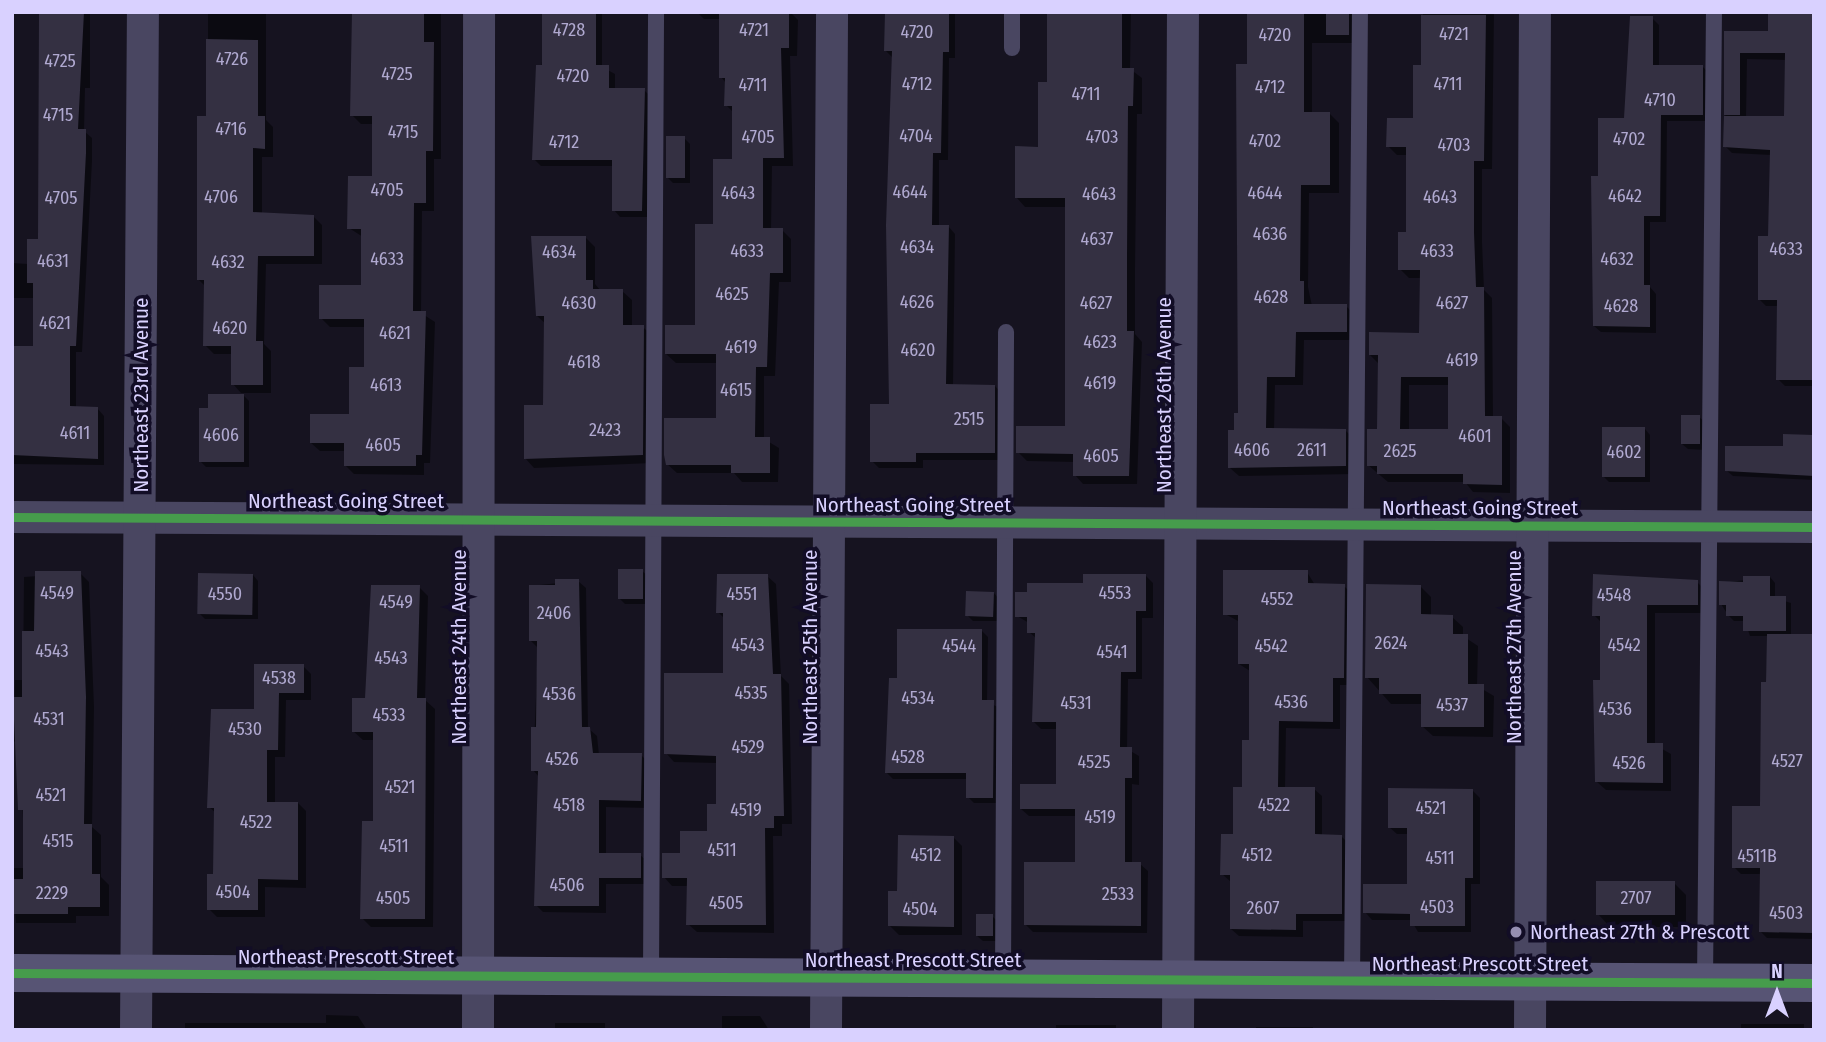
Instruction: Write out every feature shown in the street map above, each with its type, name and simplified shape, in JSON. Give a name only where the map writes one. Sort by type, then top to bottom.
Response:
[{"type":"street","name":"Northeast 23rd Avenue","points":[[136,1030],[143,12]]},
{"type":"street","name":"Northeast 24th Avenue","points":[[478,1030],[475,975],[480,12]]},
{"type":"street","name":"Northeast 25th Avenue","points":[[826,1030],[832,12]]},
{"type":"street","name":"Northeast 26th Avenue","points":[[1178,1030],[1183,12]]},
{"type":"street","name":"Northeast 27th Avenue","points":[[1530,1030],[1535,12]]},
{"type":"street","name":"Northeast Going Street","points":[[12,517],[1814,527]]},
{"type":"street","name":"Northeast Prescott Street","points":[[12,973],[1814,983]]},
{"type":"lane","points":[[651,976],[656,12]]},
{"type":"lane","points":[[1012,12],[1012,48]]},
{"type":"lane","points":[[1352,981],[1360,12]]},
{"type":"lane","points":[[1705,982],[1707,527],[1714,12]]},
{"type":"lane","points":[[1003,978],[1006,332]]},
{"type":"building","points":[[39,12],[84,12],[78,129],[86,129],[86,153],[76,346],[70,346],[70,406],[98,407],[98,459],[12,455],[12,346],[33,346],[33,283],[27,283],[27,239],[38,239]]},
{"type":"building","points":[[352,12],[424,12],[424,42],[434,42],[433,151],[426,151],[426,203],[414,203],[413,311],[426,311],[422,455],[416,455],[416,466],[344,466],[344,443],[310,443],[310,414],[349,414],[349,367],[364,367],[364,319],[319,319],[319,285],[361,285],[361,229],[347,229],[348,176],[372,176],[372,116],[350,116]]},
{"type":"building","points":[[719,12],[789,12],[789,48],[781,48],[784,158],[763,158],[763,228],[783,228],[783,273],[770,273],[767,367],[756,367],[755,437],[770,437],[770,473],[731,473],[731,465],[666,465],[664,455],[664,418],[716,418],[716,354],[665,354],[665,325],[695,325],[695,224],[713,224],[713,159],[732,159],[732,106],[724,106],[725,78],[719,78]]},
{"type":"building","points":[[885,12],[949,12],[949,52],[943,52],[941,153],[933,153],[932,225],[949,225],[946,384],[995,385],[995,453],[916,453],[916,462],[870,462],[870,404],[889,404],[886,225],[892,51],[884,51]]},
{"type":"building","points":[[1047,12],[1122,12],[1122,68],[1134,68],[1133,106],[1128,106],[1127,331],[1134,331],[1129,476],[1073,476],[1073,454],[1016,453],[1016,426],[1065,426],[1065,198],[1015,198],[1015,146],[1038,147],[1038,82],[1047,82]]},
{"type":"building","points":[[1326,12],[1349,12],[1349,35],[1326,35]]},
{"type":"building","points":[[1768,13],[1814,13],[1814,380],[1776,380],[1777,300],[1758,300],[1758,236],[1768,236],[1770,150],[1723,147],[1724,116],[1784,116],[1785,53],[1740,53],[1740,115],[1724,115],[1724,31],[1768,31]]},
{"type":"building","points":[[542,14],[596,14],[596,65],[609,65],[609,88],[645,88],[642,211],[612,211],[612,160],[532,160],[536,65],[542,65]]},
{"type":"building","points":[[1247,14],[1304,14],[1304,112],[1330,112],[1330,185],[1301,185],[1300,281],[1304,281],[1304,304],[1347,304],[1347,332],[1296,332],[1295,377],[1267,377],[1266,428],[1346,429],[1346,466],[1228,468],[1228,430],[1234,430],[1234,413],[1238,413],[1236,64],[1247,64]]},
{"type":"building","points":[[1421,15],[1486,15],[1484,161],[1474,161],[1474,232],[1476,287],[1484,287],[1485,416],[1502,416],[1502,485],[1463,484],[1463,474],[1377,474],[1377,466],[1367,466],[1367,429],[1377,429],[1378,355],[1369,355],[1369,332],[1419,333],[1420,270],[1398,270],[1398,232],[1406,232],[1406,147],[1386,147],[1387,118],[1413,118],[1413,65],[1421,65]],"holes":[[[1401,377],[1448,377],[1448,429],[1400,429]]]},
{"type":"building","points":[[1630,16],[1653,16],[1653,65],[1703,65],[1703,115],[1661,115],[1660,216],[1644,216],[1644,285],[1650,285],[1650,327],[1593,326],[1591,176],[1598,176],[1598,118],[1624,118]]},
{"type":"building","points":[[206,39],[258,40],[258,116],[265,116],[265,149],[253,148],[253,212],[314,215],[314,256],[258,256],[256,341],[263,341],[263,385],[231,385],[231,346],[203,346],[204,280],[197,280],[197,116],[206,116]]},
{"type":"building","points":[[666,136],[685,136],[685,178],[666,178]]},
{"type":"building","points":[[531,236],[586,236],[586,280],[593,280],[593,289],[623,289],[623,325],[644,325],[643,455],[524,459],[524,405],[543,405],[544,316],[536,316]]},
{"type":"building","points":[[208,394],[244,394],[244,462],[199,462],[199,408],[208,408]]},
{"type":"building","points":[[1681,415],[1700,415],[1700,444],[1681,444]]},
{"type":"building","points":[[1602,427],[1645,427],[1645,477],[1602,477]]},
{"type":"building","points":[[1783,434],[1814,435],[1814,476],[1725,471],[1725,446],[1783,446]]},
{"type":"building","points":[[618,569],[643,569],[643,599],[618,599]]},
{"type":"building","points":[[1223,570],[1308,570],[1308,583],[1345,584],[1344,678],[1333,678],[1333,722],[1279,721],[1278,787],[1315,787],[1315,834],[1342,835],[1342,914],[1296,914],[1296,930],[1230,929],[1230,875],[1220,875],[1221,834],[1233,834],[1233,787],[1242,787],[1242,740],[1249,740],[1249,664],[1238,664],[1238,615],[1223,615]]},
{"type":"building","points":[[35,571],[81,571],[86,697],[84,824],[92,824],[92,874],[100,874],[100,907],[68,907],[68,914],[12,914],[12,879],[23,879],[23,810],[18,810],[13,697],[22,697],[22,631],[34,631]]},
{"type":"building","points":[[198,573],[253,574],[252,615],[197,614]]},
{"type":"building","points":[[717,574],[768,574],[773,674],[781,674],[784,816],[774,816],[774,828],[765,828],[766,925],[686,925],[687,878],[662,878],[662,853],[680,853],[680,831],[707,831],[707,804],[716,804],[716,756],[664,754],[664,673],[723,673],[723,613],[716,613]]},
{"type":"building","points":[[1083,574],[1146,574],[1146,611],[1136,611],[1136,672],[1121,672],[1120,747],[1132,747],[1132,778],[1125,778],[1125,862],[1141,862],[1141,926],[1024,925],[1024,862],[1075,862],[1075,809],[1020,809],[1020,784],[1056,784],[1056,722],[1032,722],[1035,633],[1027,633],[1027,617],[1015,617],[1015,592],[1027,592],[1027,583],[1083,583]]},
{"type":"building","points":[[1593,574],[1698,580],[1698,605],[1647,605],[1647,743],[1663,743],[1663,783],[1595,782],[1593,680],[1600,680],[1600,616],[1592,616]]},
{"type":"building","points":[[1743,576],[1770,576],[1770,596],[1786,596],[1786,631],[1743,631],[1743,616],[1726,616],[1726,605],[1719,605],[1719,581],[1743,582]]},
{"type":"building","points":[[555,579],[579,579],[582,727],[590,727],[593,753],[642,753],[641,801],[599,800],[599,853],[641,853],[641,878],[599,878],[599,906],[534,906],[538,771],[531,771],[531,727],[536,727],[537,641],[529,641],[529,585],[555,585]]},
{"type":"building","points":[[1366,584],[1421,585],[1421,614],[1453,615],[1453,634],[1468,634],[1468,684],[1484,684],[1484,727],[1421,727],[1421,694],[1379,694],[1379,678],[1365,678]]},
{"type":"building","points":[[371,585],[420,585],[417,698],[426,698],[425,919],[360,919],[362,821],[373,821],[373,732],[352,732],[352,698],[365,698]]},
{"type":"building","points":[[966,591],[994,592],[993,617],[965,616]]},
{"type":"building","points":[[897,629],[982,629],[982,700],[994,700],[993,798],[966,798],[966,773],[885,773],[889,678],[897,678]]},
{"type":"building","points":[[1767,634],[1814,634],[1814,933],[1759,932],[1760,868],[1732,868],[1732,806],[1760,806],[1761,682],[1766,682]]},
{"type":"building","points":[[254,664],[304,664],[304,693],[279,693],[278,750],[267,750],[267,802],[298,802],[298,880],[258,879],[258,910],[207,910],[207,874],[213,874],[214,808],[207,808],[211,709],[254,709]]},
{"type":"building","points":[[1388,788],[1473,789],[1473,878],[1465,878],[1465,926],[1410,926],[1410,914],[1363,913],[1363,884],[1407,884],[1407,828],[1388,828]]},
{"type":"building","points":[[898,835],[954,836],[954,927],[888,926],[888,891],[897,891]]},
{"type":"building","points":[[1596,881],[1675,881],[1675,915],[1596,915]]},
{"type":"building","points":[[976,914],[993,914],[993,936],[976,936]]},
{"type":"cycle path","points":[[12,517],[1814,527]]},
{"type":"cycle path","points":[[12,973],[1814,983]]},
{"type":"place","name":"Northeast 27th & Prescott","points":[[1516,932]]}]
